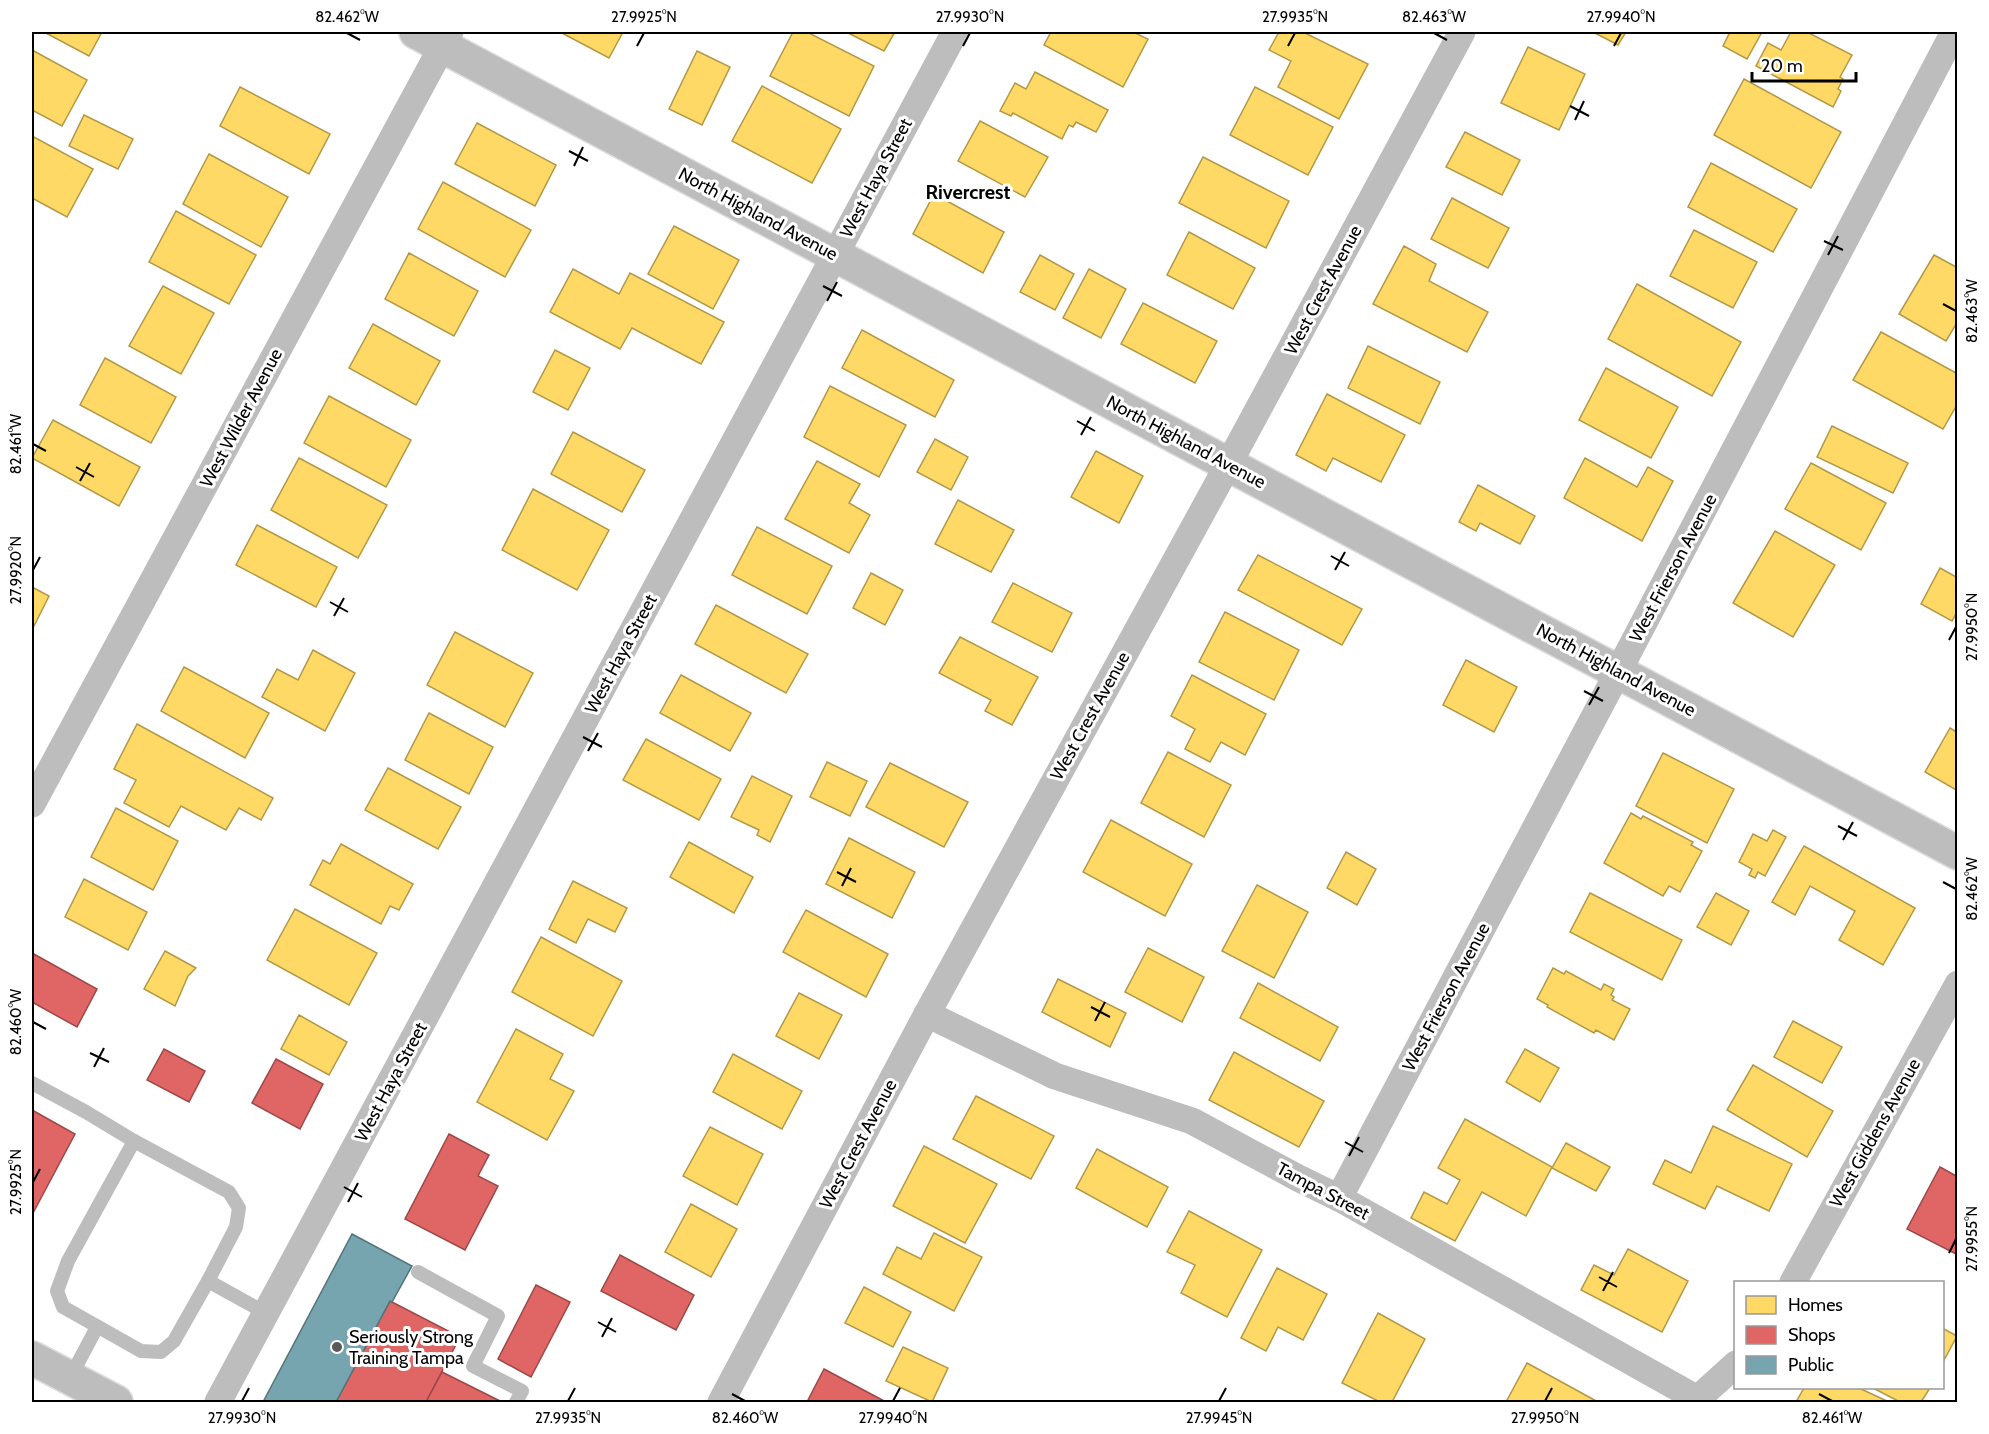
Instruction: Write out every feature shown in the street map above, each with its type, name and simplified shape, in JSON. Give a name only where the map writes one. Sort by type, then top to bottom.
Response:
[{"type":"main road","name":"North Highland Avenue","points":[[436,36],[835,255],[1958,853]]},
{"type":"main road","points":[[32,1358],[116,1402]]},
{"type":"street","name":"West Haya Street","points":[[218,1402],[955,32]]},
{"type":"street","name":"West Crest Avenue","points":[[721,1402],[927,1014],[1462,32]]},
{"type":"street","name":"West Frierson Avenue","points":[[1339,1198],[1954,32]]},
{"type":"street","name":"West Wilder Avenue","points":[[32,804],[436,36]]},
{"type":"street","name":"West Giddens Avenue","points":[[1794,1281],[1958,984]]},
{"type":"street","name":"Tampa Street","points":[[927,1014],[1055,1076],[1192,1121],[1339,1198],[1698,1402]]},
{"type":"street","points":[[1698,1402],[1734,1366]]},
{"type":"lane","points":[[32,1083],[134,1141],[229,1191],[239,1208],[236,1227],[208,1281],[174,1341],[161,1352],[141,1351],[97,1327],[63,1307],[57,1291],[69,1261],[134,1141]]},
{"type":"lane","points":[[417,1272],[498,1316],[473,1366],[522,1391],[516,1402]]},
{"type":"lane","points":[[208,1281],[266,1313]]},
{"type":"lane","points":[[70,1378],[97,1327]]},
{"type":"building: Homes","points":[[44,32],[102,32],[89,56]]},
{"type":"building: Homes","points":[[560,32],[623,32],[609,58]]},
{"type":"building: Homes","points":[[793,32],[807,32],[874,66],[849,116],[770,76]]},
{"type":"building: Homes","points":[[846,32],[895,32],[884,51]]},
{"type":"building: Homes","points":[[1051,32],[1133,32],[1148,39],[1123,87],[1044,45]]},
{"type":"building: Homes","points":[[1279,32],[1303,32],[1368,64],[1339,119],[1278,87],[1291,61],[1269,50]]},
{"type":"building: Homes","points":[[1593,32],[1626,32],[1618,45]]},
{"type":"building: Homes","points":[[1730,32],[1762,32],[1747,59],[1723,46]]},
{"type":"building: Homes","points":[[1791,32],[1807,32],[1852,55],[1840,77],[1843,79],[1838,89],[1841,91],[1833,107],[1756,66],[1768,43],[1781,50]]},
{"type":"building: Homes","points":[[1528,47],[1585,74],[1559,130],[1501,103]]},
{"type":"building: Homes","points":[[32,50],[87,80],[62,126],[32,110]]},
{"type":"building: Homes","points":[[697,51],[730,67],[702,125],[669,109]]},
{"type":"building: Homes","points":[[1035,72],[1108,110],[1096,132],[1076,122],[1073,127],[1069,125],[1062,139],[1013,113],[1011,116],[1000,111],[1015,83],[1026,89]]},
{"type":"building: Homes","points":[[1744,79],[1841,132],[1811,188],[1714,135]]},
{"type":"building: Homes","points":[[762,86],[841,129],[812,183],[732,141]]},
{"type":"building: Homes","points":[[240,87],[330,134],[309,174],[220,126]]},
{"type":"building: Homes","points":[[1255,87],[1333,127],[1308,175],[1230,135]]},
{"type":"building: Homes","points":[[84,115],[133,139],[118,169],[69,146]]},
{"type":"building: Homes","points":[[980,121],[1048,157],[1025,197],[958,161]]},
{"type":"building: Homes","points":[[477,123],[556,165],[535,206],[455,164]]},
{"type":"building: Homes","points":[[1465,132],[1520,160],[1502,195],[1446,167]]},
{"type":"building: Homes","points":[[32,136],[93,169],[67,217],[32,198]]},
{"type":"building: Homes","points":[[209,154],[288,197],[261,247],[183,204]]},
{"type":"building: Homes","points":[[1203,157],[1289,201],[1266,248],[1179,203]]},
{"type":"building: Homes","points":[[1711,163],[1797,209],[1773,252],[1688,207]]},
{"type":"building: Homes","points":[[443,182],[531,230],[505,277],[418,229]]},
{"type":"building: Homes","points":[[934,194],[1004,232],[983,273],[913,234]]},
{"type":"building: Homes","points":[[1452,198],[1509,228],[1488,268],[1431,239]]},
{"type":"building: Homes","points":[[176,211],[256,255],[229,304],[149,262]]},
{"type":"building: Homes","points":[[674,226],[739,260],[713,309],[648,274]]},
{"type":"building: Homes","points":[[1694,230],[1757,262],[1733,308],[1670,276]]},
{"type":"building: Homes","points":[[1189,232],[1255,268],[1233,309],[1167,275]]},
{"type":"building: Homes","points":[[1404,246],[1436,264],[1429,281],[1488,312],[1467,352],[1373,304]]},
{"type":"building: Homes","points":[[409,253],[478,291],[454,336],[385,299]]},
{"type":"building: Homes","points":[[1040,255],[1074,274],[1055,310],[1020,292]]},
{"type":"building: Homes","points":[[1934,255],[1958,268],[1958,321],[1946,341],[1899,314]]},
{"type":"building: Homes","points":[[573,269],[619,294],[630,273],[724,322],[701,364],[632,328],[620,349],[550,312]]},
{"type":"building: Homes","points":[[1089,269],[1126,289],[1101,338],[1063,318]]},
{"type":"building: Homes","points":[[1637,284],[1741,342],[1712,396],[1608,339]]},
{"type":"building: Homes","points":[[163,286],[214,313],[181,374],[129,346]]},
{"type":"building: Homes","points":[[1143,303],[1217,341],[1195,383],[1121,344]]},
{"type":"building: Homes","points":[[373,324],[440,361],[416,405],[349,368]]},
{"type":"building: Homes","points":[[862,330],[954,380],[935,417],[842,368]]},
{"type":"building: Homes","points":[[1881,332],[1958,374],[1958,403],[1943,429],[1853,380]]},
{"type":"building: Homes","points":[[1368,346],[1440,382],[1420,424],[1348,388]]},
{"type":"building: Homes","points":[[555,350],[590,368],[568,410],[533,392]]},
{"type":"building: Homes","points":[[105,358],[176,397],[151,443],[80,405]]},
{"type":"building: Homes","points":[[1606,368],[1678,407],[1651,458],[1579,420]]},
{"type":"building: Homes","points":[[830,386],[906,425],[879,477],[804,437]]},
{"type":"building: Homes","points":[[1327,394],[1405,435],[1381,482],[1333,458],[1326,471],[1296,455]]},
{"type":"building: Homes","points":[[329,396],[411,440],[386,487],[304,443]]},
{"type":"building: Homes","points":[[53,420],[140,467],[119,506],[32,458]]},
{"type":"building: Homes","points":[[1832,426],[1908,463],[1893,493],[1817,457]]},
{"type":"building: Homes","points":[[573,432],[645,470],[622,512],[551,474]]},
{"type":"building: Homes","points":[[935,439],[968,457],[951,490],[917,472]]},
{"type":"building: Homes","points":[[1096,451],[1143,476],[1119,523],[1071,497]]},
{"type":"building: Homes","points":[[299,458],[387,505],[358,558],[271,510]]},
{"type":"building: Homes","points":[[1585,458],[1637,487],[1648,467],[1673,481],[1642,541],[1564,498]]},
{"type":"building: Homes","points":[[817,461],[860,484],[849,503],[870,515],[849,553],[785,519]]},
{"type":"building: Homes","points":[[1811,463],[1886,503],[1861,550],[1785,509]]},
{"type":"building: Homes","points":[[1478,485],[1535,516],[1520,544],[1480,523],[1476,531],[1459,522]]},
{"type":"building: Homes","points":[[533,489],[609,530],[577,590],[502,550]]},
{"type":"building: Homes","points":[[958,500],[1014,530],[991,572],[935,544]]},
{"type":"building: Homes","points":[[257,525],[337,567],[316,607],[236,565]]},
{"type":"building: Homes","points":[[757,527],[832,566],[807,614],[732,575]]},
{"type":"building: Homes","points":[[1775,531],[1835,565],[1793,637],[1733,603]]},
{"type":"building: Homes","points":[[1258,555],[1362,609],[1342,645],[1238,590]]},
{"type":"building: Homes","points":[[1940,568],[1958,578],[1958,610],[1952,621],[1921,604]]},
{"type":"building: Homes","points":[[871,573],[903,590],[885,625],[853,608]]},
{"type":"building: Homes","points":[[1013,583],[1072,613],[1052,652],[992,622]]},
{"type":"building: Homes","points":[[32,587],[49,596],[32,630]]},
{"type":"building: Homes","points":[[716,605],[808,654],[786,693],[695,644]]},
{"type":"building: Homes","points":[[1225,612],[1299,650],[1274,700],[1199,662]]},
{"type":"building: Homes","points":[[455,632],[533,673],[505,727],[427,685]]},
{"type":"building: Homes","points":[[960,637],[1038,677],[1012,725],[985,711],[991,700],[939,673]]},
{"type":"building: Homes","points":[[313,650],[355,673],[325,731],[262,697],[277,669],[298,680]]},
{"type":"building: Homes","points":[[1466,660],[1517,687],[1494,732],[1443,705]]},
{"type":"building: Homes","points":[[184,667],[269,713],[245,758],[161,711]]},
{"type":"building: Homes","points":[[681,675],[751,713],[730,751],[660,713]]},
{"type":"building: Homes","points":[[1192,675],[1266,714],[1245,755],[1221,742],[1210,762],[1185,749],[1195,729],[1171,716]]},
{"type":"building: Homes","points":[[429,713],[493,747],[469,794],[405,760]]},
{"type":"building: Homes","points":[[137,724],[273,798],[261,820],[239,808],[226,830],[181,806],[169,827],[124,803],[136,780],[114,769]]},
{"type":"building: Homes","points":[[1950,728],[1958,733],[1958,791],[1925,772]]},
{"type":"building: Homes","points":[[646,739],[721,779],[699,820],[623,780]]},
{"type":"building: Homes","points":[[1168,752],[1231,785],[1204,837],[1141,803]]},
{"type":"building: Homes","points":[[1663,753],[1734,789],[1707,843],[1636,806]]},
{"type":"building: Homes","points":[[827,762],[867,781],[850,816],[810,797]]},
{"type":"building: Homes","points":[[890,763],[968,802],[944,847],[866,807]]},
{"type":"building: Homes","points":[[388,768],[461,807],[438,849],[365,810]]},
{"type":"building: Homes","points":[[752,776],[792,796],[770,842],[757,835],[759,830],[731,817]]},
{"type":"building: Homes","points":[[116,808],[178,841],[153,890],[91,857]]},
{"type":"building: Homes","points":[[1631,813],[1641,819],[1643,816],[1693,842],[1691,845],[1702,851],[1680,892],[1669,886],[1663,896],[1604,863]]},
{"type":"building: Homes","points":[[1111,820],[1192,864],[1165,916],[1083,872]]},
{"type":"building: Homes","points":[[1773,830],[1786,837],[1765,876],[1758,872],[1755,878],[1749,875],[1752,869],[1739,862],[1753,834],[1767,841]]},
{"type":"building: Homes","points":[[849,838],[915,872],[892,918],[826,884]]},
{"type":"building: Homes","points":[[689,842],[753,877],[734,913],[670,877]]},
{"type":"building: Homes","points":[[341,844],[413,884],[399,910],[390,906],[381,924],[310,885],[323,860],[330,864]]},
{"type":"building: Homes","points":[[1804,846],[1915,908],[1883,965],[1839,940],[1855,911],[1810,886],[1795,915],[1772,902]]},
{"type":"building: Homes","points":[[1346,852],[1376,869],[1357,905],[1327,888]]},
{"type":"building: Homes","points":[[84,879],[147,912],[128,950],[65,917]]},
{"type":"building: Homes","points":[[573,881],[627,908],[615,932],[588,919],[576,943],[549,929]]},
{"type":"building: Homes","points":[[1257,885],[1308,912],[1274,978],[1222,951]]},
{"type":"building: Homes","points":[[1590,893],[1682,940],[1662,980],[1570,932]]},
{"type":"building: Homes","points":[[1716,893],[1749,911],[1731,945],[1697,927]]},
{"type":"building: Homes","points":[[295,909],[377,953],[349,1005],[267,960]]},
{"type":"building: Homes","points":[[806,910],[888,954],[866,997],[783,952]]},
{"type":"building: Homes","points":[[541,937],[622,981],[593,1036],[512,992]]},
{"type":"building: Homes","points":[[1148,948],[1204,977],[1182,1022],[1125,992]]},
{"type":"building: Homes","points":[[165,951],[196,968],[188,976],[175,1006],[144,989]]},
{"type":"building: Homes","points":[[1553,968],[1564,974],[1566,971],[1601,990],[1604,984],[1614,989],[1611,995],[1614,997],[1612,1000],[1630,1009],[1614,1040],[1596,1030],[1594,1033],[1537,999]]},
{"type":"building: Homes","points":[[1058,979],[1126,1013],[1110,1047],[1042,1012]]},
{"type":"building: Homes","points":[[1258,983],[1338,1027],[1320,1061],[1240,1018]]},
{"type":"building: Homes","points":[[799,993],[842,1015],[819,1059],[776,1036]]},
{"type":"building: Homes","points":[[299,1015],[347,1042],[329,1075],[281,1049]]},
{"type":"building: Homes","points":[[1793,1021],[1842,1047],[1822,1083],[1774,1057]]},
{"type":"building: Homes","points":[[516,1029],[563,1054],[550,1079],[574,1091],[547,1140],[477,1102]]},
{"type":"building: Homes","points":[[1525,1049],[1559,1068],[1540,1102],[1506,1082]]},
{"type":"building: Homes","points":[[1234,1052],[1324,1101],[1299,1147],[1209,1100]]},
{"type":"building: Homes","points":[[733,1054],[802,1091],[782,1129],[713,1092]]},
{"type":"building: Homes","points":[[1753,1065],[1833,1111],[1807,1157],[1727,1110]]},
{"type":"building: Homes","points":[[976,1096],[1054,1136],[1031,1179],[953,1139]]},
{"type":"building: Homes","points":[[1465,1119],[1552,1167],[1526,1216],[1482,1192],[1455,1241],[1411,1218],[1424,1192],[1447,1204],[1460,1180],[1438,1168]]},
{"type":"building: Homes","points":[[1713,1126],[1792,1164],[1769,1211],[1717,1186],[1705,1209],[1653,1184],[1665,1160],[1691,1173]]},
{"type":"building: Homes","points":[[710,1127],[763,1154],[737,1205],[683,1176]]},
{"type":"building: Homes","points":[[1566,1143],[1610,1167],[1596,1191],[1552,1168]]},
{"type":"building: Homes","points":[[924,1146],[997,1184],[965,1243],[893,1206]]},
{"type":"building: Homes","points":[[1097,1149],[1168,1187],[1147,1227],[1076,1188]]},
{"type":"building: Homes","points":[[691,1204],[737,1229],[711,1277],[665,1252]]},
{"type":"building: Homes","points":[[1189,1211],[1262,1250],[1227,1317],[1181,1293],[1195,1265],[1167,1252]]},
{"type":"building: Homes","points":[[934,1233],[982,1257],[954,1311],[883,1274],[897,1247],[921,1259]]},
{"type":"building: Homes","points":[[1628,1249],[1688,1281],[1662,1332],[1581,1290],[1594,1265],[1614,1275]]},
{"type":"building: Homes","points":[[1277,1268],[1327,1294],[1303,1340],[1278,1327],[1266,1351],[1241,1338]]},
{"type":"building: Homes","points":[[864,1287],[911,1312],[893,1347],[845,1323]]},
{"type":"building: Homes","points":[[1378,1313],[1425,1339],[1392,1402],[1380,1402],[1342,1383]]},
{"type":"building: Homes","points":[[1944,1329],[1957,1336],[1944,1360]]},
{"type":"building: Homes","points":[[903,1347],[948,1368],[932,1402],[886,1381]]},
{"type":"building: Homes","points":[[1527,1363],[1598,1402],[1506,1402]]},
{"type":"building: Homes","points":[[1803,1389],[1861,1389],[1889,1402],[1796,1402]]},
{"type":"building: Homes","points":[[1875,1389],[1929,1389],[1921,1402],[1900,1402]]},
{"type":"building: Shops","points":[[32,953],[97,989],[77,1027],[32,1002]]},
{"type":"building: Shops","points":[[164,1049],[205,1071],[189,1102],[147,1080]]},
{"type":"building: Shops","points":[[276,1059],[323,1084],[300,1129],[252,1103]]},
{"type":"building: Shops","points":[[32,1110],[75,1134],[32,1215]]},
{"type":"building: Shops","points":[[449,1134],[489,1155],[478,1176],[498,1186],[465,1250],[405,1219]]},
{"type":"building: Shops","points":[[1940,1167],[1958,1177],[1958,1255],[1907,1229]]},
{"type":"building: Shops","points":[[620,1255],[694,1295],[676,1330],[601,1291]]},
{"type":"building: Shops","points":[[536,1285],[570,1302],[531,1377],[498,1359]]},
{"type":"building: Shops","points":[[390,1301],[460,1337],[426,1402],[336,1402]]},
{"type":"building: Shops","points":[[824,1369],[886,1402],[807,1402]]},
{"type":"building: Shops","points":[[442,1372],[502,1402],[426,1402]]},
{"type":"building: Public","points":[[352,1234],[412,1266],[392,1302],[390,1301],[336,1402],[263,1402]]},
{"type":"place","name":"Seriously Strong Training Tampa","points":[[337,1347]]},
{"type":"district","name":"Rivercrest","points":[[968,192]]}]
